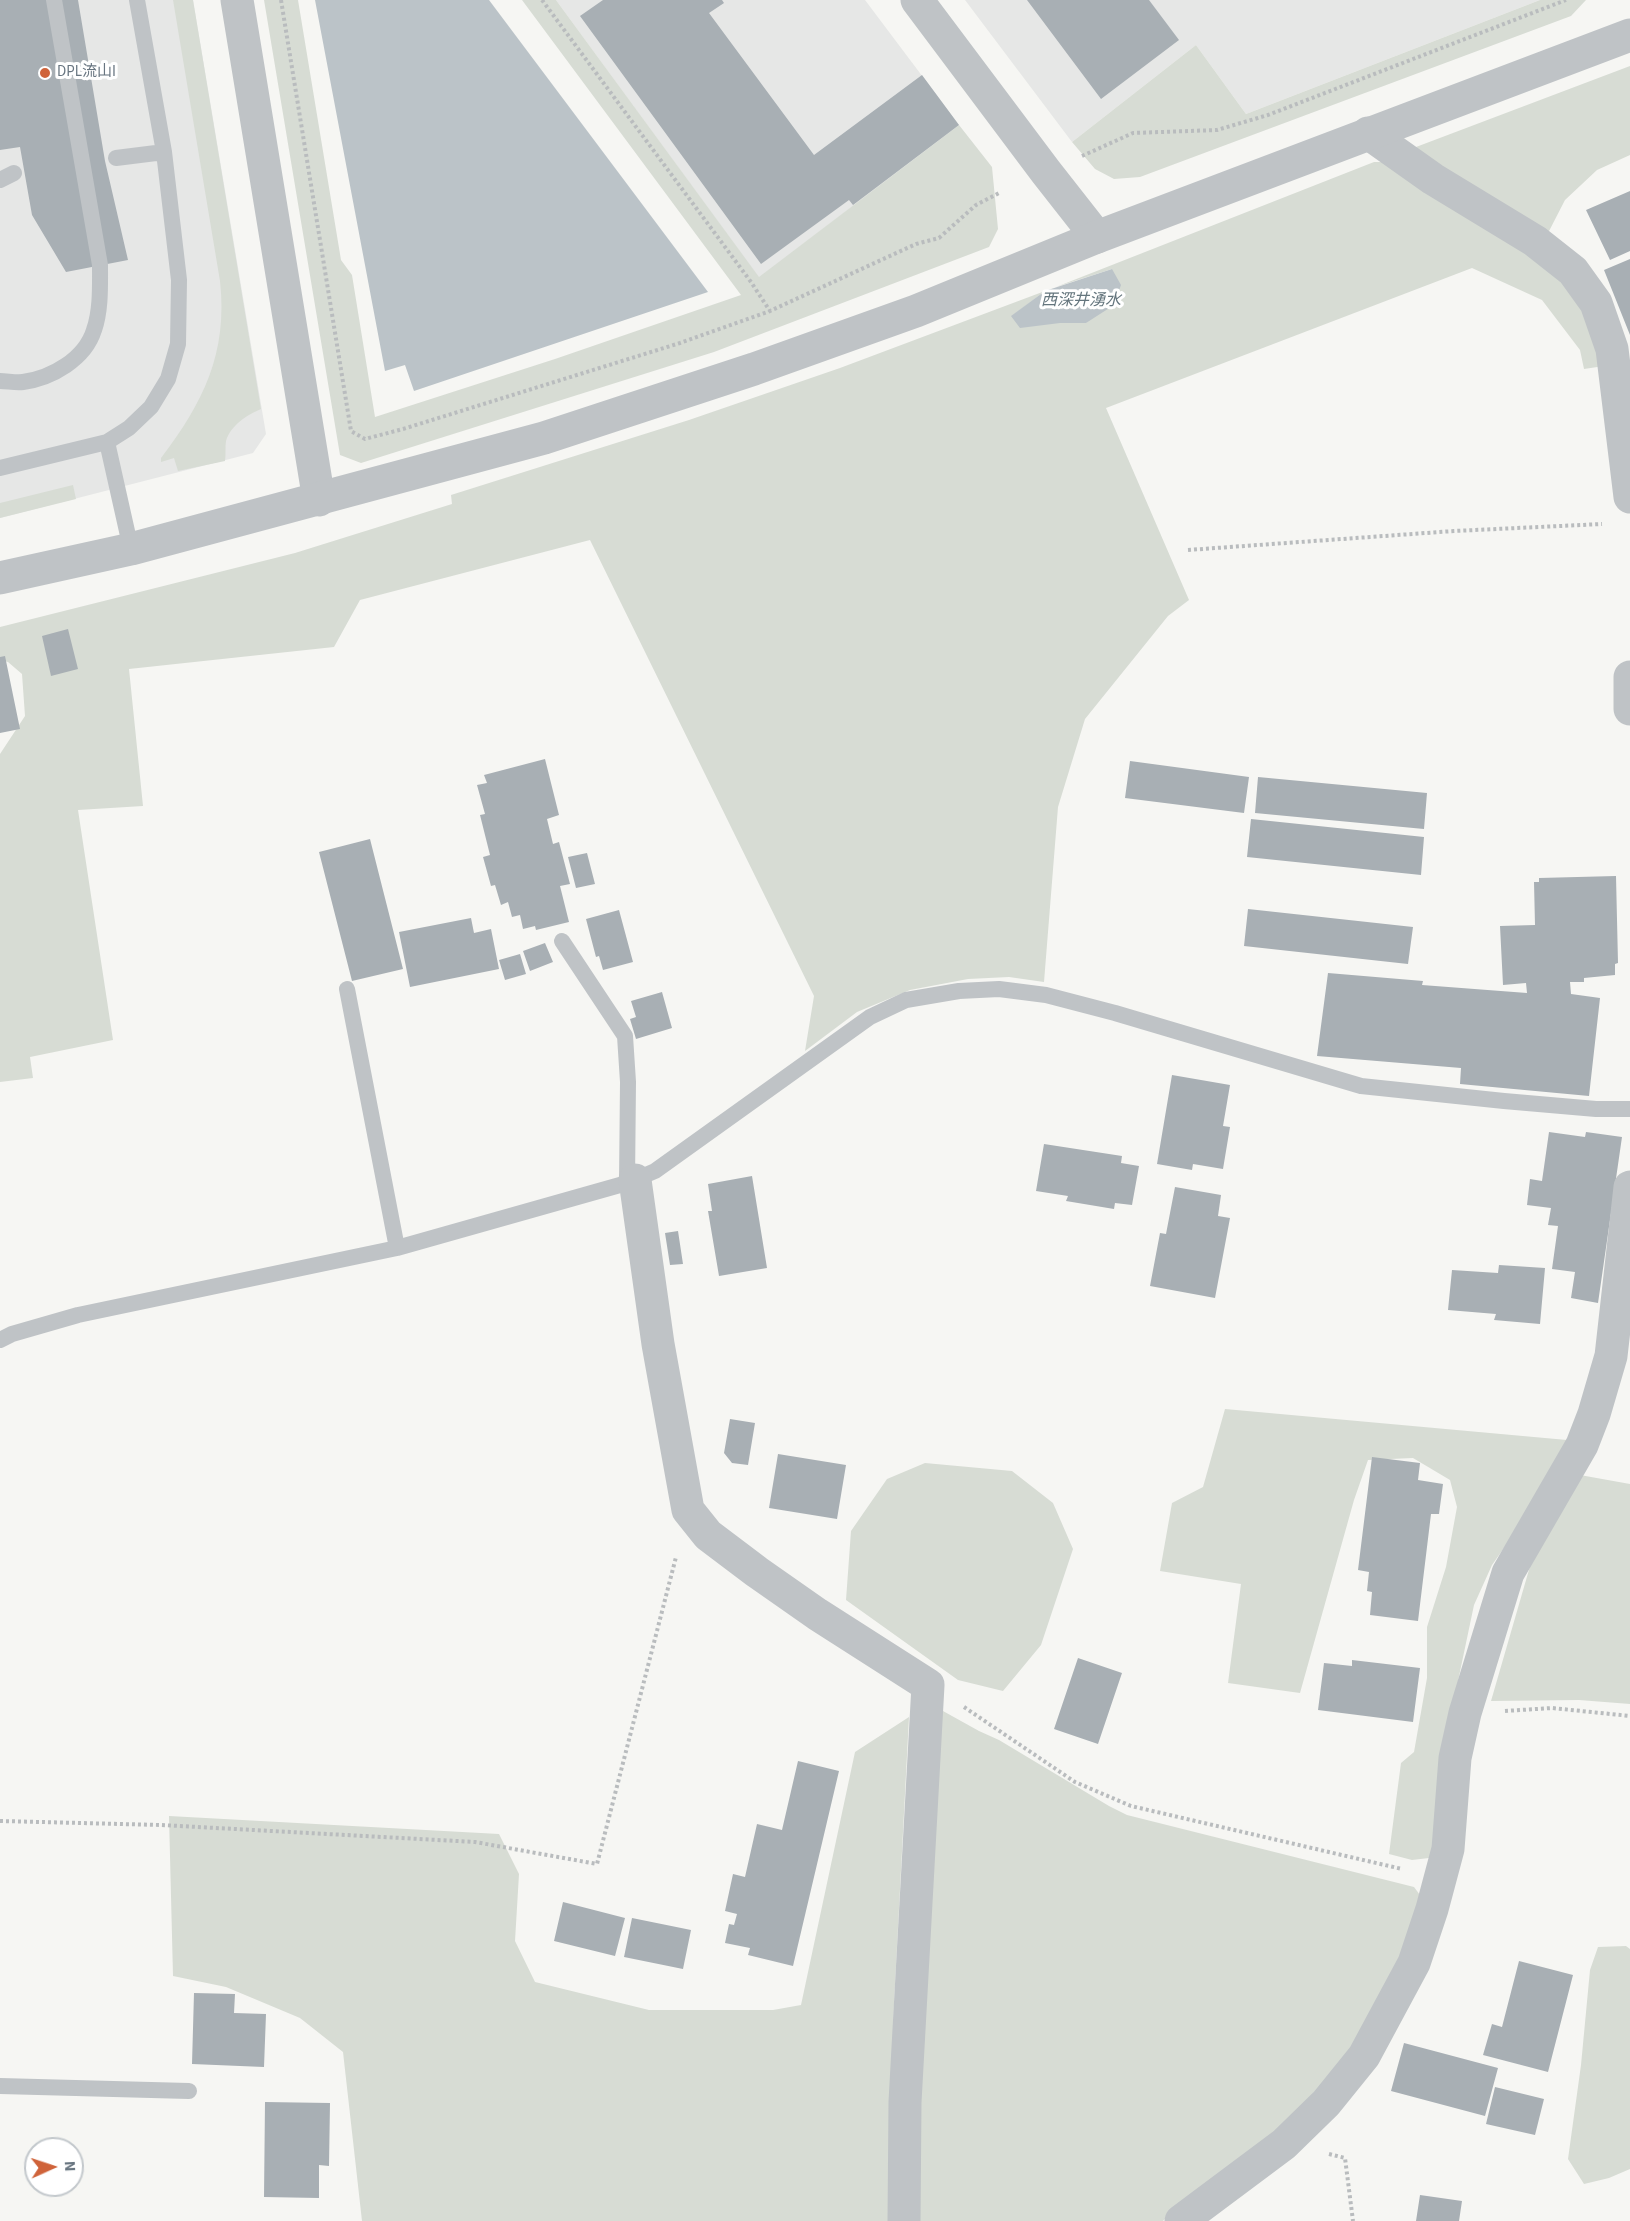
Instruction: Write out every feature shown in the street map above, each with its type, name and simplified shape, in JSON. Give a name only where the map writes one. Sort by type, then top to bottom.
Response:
[{"type":"street","points":[[237,0],[319,500]]},
{"type":"street","points":[[917,0],[1097,237]]},
{"type":"street","points":[[0,578],[131,549],[544,438],[754,369],[916,311],[1097,237],[1630,35]]},
{"type":"street","points":[[1368,133],[1433,179],[1535,242],[1573,271],[1596,303],[1612,349],[1630,497]]},
{"type":"street","points":[[1630,677],[1630,709]]},
{"type":"street","points":[[631,1181],[688,1510],[708,1535],[757,1572],[817,1614],[928,1685],[923,1812],[906,2091],[904,2221]]},
{"type":"street","points":[[1180,2221],[1284,2144],[1326,2103],[1364,2056],[1414,1963],[1432,1909],[1448,1849],[1455,1758],[1465,1713],[1508,1573],[1582,1445],[1594,1414],[1611,1356],[1630,1187]]},
{"type":"lane","points":[[0,381],[23,382],[57,371],[81,354],[94,331],[99,300],[100,265],[54,0]]},
{"type":"lane","points":[[0,468],[106,442],[129,428],[151,407],[168,379],[178,344],[179,280],[164,152],[137,0]]},
{"type":"lane","points":[[117,158],[164,152]]},
{"type":"lane","points":[[106,442],[131,549]]},
{"type":"lane","points":[[562,941],[625,1036],[631,1181]]},
{"type":"lane","points":[[347,989],[397,1248]]},
{"type":"lane","points":[[0,1340],[12,1334],[78,1315],[397,1248],[631,1181],[655,1171],[870,1017],[906,1000],[969,991],[999,989],[1046,995],[1126,1016],[1361,1086],[1584,1108],[1630,1109]]},
{"type":"lane","points":[[0,2086],[189,2091]]},
{"type":"path","points":[[281,0],[351,431],[365,439],[669,346],[770,311],[916,244],[939,238],[976,205],[1001,192]]},
{"type":"path","points":[[542,0],[770,311]]},
{"type":"path","points":[[1073,160],[1133,133],[1217,130],[1268,115],[1566,0]]},
{"type":"path","points":[[1188,550],[1454,531],[1606,524]]},
{"type":"path","points":[[0,1821],[161,1825],[476,1842],[597,1864],[688,1510]]},
{"type":"path","points":[[928,1685],[995,1727],[1075,1782],[1131,1806],[1232,1830],[1269,1836],[1439,1879]]},
{"type":"path","points":[[1465,1713],[1552,1708],[1630,1716]]},
{"type":"path","points":[[1284,2144],[1346,2158],[1353,2221]]},
{"type":"shaded area","points":[[0,0],[193,0],[266,434],[253,453],[0,518]]},
{"type":"shaded area","points":[[173,0],[193,0],[261,409],[236,425],[228,435],[225,461],[178,471],[174,458],[161,462],[161,458],[189,417],[209,376],[220,331],[221,307],[220,281]]},
{"type":"shaded area","points":[[264,0],[298,0],[341,260],[352,275],[375,417],[555,359],[741,295],[522,0],[556,0],[759,277],[959,125],[992,167],[998,229],[989,247],[714,352],[361,463],[340,455]]},
{"type":"shaded area","points":[[556,0],[865,0],[959,125],[759,278]]},
{"type":"shaded area","points":[[965,0],[1540,0],[1246,114],[1196,45],[1072,142]]},
{"type":"shaded area","points":[[1540,0],[1586,0],[1571,16],[1140,177],[1114,179],[1095,169],[1072,142],[1196,45],[1246,114]]},
{"type":"shaded area","points":[[1630,66],[1630,155],[1597,170],[1565,200],[1547,235],[1416,158],[1416,147]]},
{"type":"shaded area","points":[[1374,162],[1384,162],[1543,260],[1571,287],[1591,322],[1604,366],[1584,369],[1580,350],[1542,300],[1472,268],[1106,408],[1189,600],[1168,616],[1085,719],[1058,807],[1044,982],[1009,977],[968,979],[910,990],[857,1012],[805,1051],[814,996],[590,540],[360,600],[334,647],[129,669],[143,806],[78,810],[113,1040],[30,1057],[33,1078],[0,1082],[0,754],[25,716],[22,674],[8,662],[0,660],[0,627],[295,553],[452,504],[451,495],[689,420],[840,368],[1045,291],[1012,316],[1060,323],[1086,323],[1112,269],[1056,287]]},
{"type":"shaded area","points":[[73,485],[76,499],[0,518],[0,503]]},
{"type":"shaded area","points":[[1225,1409],[1567,1440],[1520,1525],[1492,1565],[1474,1605],[1458,1681],[1436,1848],[1429,1858],[1412,1860],[1389,1854],[1401,1763],[1414,1752],[1427,1678],[1427,1627],[1446,1567],[1457,1507],[1450,1480],[1413,1458],[1368,1460],[1354,1500],[1300,1693],[1228,1683],[1241,1584],[1160,1571],[1172,1503],[1203,1487]]},
{"type":"shaded area","points":[[925,1463],[1012,1471],[1053,1503],[1073,1549],[1041,1645],[1003,1691],[958,1680],[846,1600],[851,1531],[887,1479]]},
{"type":"shaded area","points":[[1580,1475],[1630,1484],[1630,1704],[1579,1700],[1491,1701],[1535,1549]]},
{"type":"shaded area","points":[[943,1711],[999,1740],[1127,1815],[1414,1887],[1420,1895],[1407,1947],[1353,2051],[1270,2139],[1178,2204],[1163,2221],[917,2221],[921,2051],[938,1712]]},
{"type":"shaded area","points":[[909,1717],[894,2004],[888,2221],[362,2221],[343,2052],[300,2018],[226,1987],[173,1976],[169,1816],[499,1834],[519,1874],[515,1941],[535,1982],[649,2010],[773,2010],[801,2005],[855,1752]]},
{"type":"shaded area","points":[[1626,1946],[1630,1949],[1630,2169],[1609,2178],[1584,2184],[1568,2159],[1581,2065],[1590,1970],[1598,1947]]},
{"type":"water","points":[[315,0],[489,0],[708,292],[414,391],[405,365],[385,371]]},
{"type":"water","name":"西深井湧水","points":[[1112,269],[1121,285],[1114,305],[1086,323],[1060,323],[1020,328],[1011,316],[1045,291]]},
{"type":"building","name":"DPL流山I","points":[[0,0],[78,0],[105,161],[128,260],[66,272],[32,215],[20,147],[0,150]]},
{"type":"building","points":[[603,0],[722,0],[724,3],[709,13],[814,155],[922,75],[959,125],[853,205],[849,200],[761,264],[580,16]]},
{"type":"building","points":[[1027,0],[1149,0],[1179,40],[1101,99]]},
{"type":"building","points":[[1630,191],[1630,251],[1610,260],[1586,210]]},
{"type":"building","points":[[1630,259],[1630,335],[1604,270]]},
{"type":"building","points":[[68,629],[78,669],[51,676],[42,636]]},
{"type":"building","points":[[5,656],[20,729],[0,733],[0,657]]},
{"type":"building","points":[[545,759],[559,815],[547,819],[553,844],[559,842],[570,884],[560,886],[569,922],[536,930],[535,926],[523,929],[520,915],[512,917],[508,902],[501,905],[495,885],[491,886],[483,857],[490,855],[480,815],[485,814],[477,785],[487,783],[484,775]]},
{"type":"building","points":[[1130,761],[1249,777],[1244,813],[1125,798]]},
{"type":"building","points":[[1258,777],[1427,793],[1424,829],[1255,813]]},
{"type":"building","points":[[1251,819],[1424,837],[1421,875],[1247,857]]},
{"type":"building","points":[[370,839],[403,969],[352,981],[319,852]]},
{"type":"building","points":[[587,853],[595,884],[576,888],[568,857]]},
{"type":"building","points":[[1616,876],[1618,963],[1615,964],[1615,975],[1584,978],[1584,982],[1570,982],[1571,994],[1600,998],[1589,1096],[1460,1084],[1461,1068],[1317,1056],[1328,973],[1423,981],[1422,985],[1527,993],[1526,983],[1503,985],[1500,926],[1535,925],[1534,882],[1539,882],[1539,878]]},
{"type":"building","points":[[1248,909],[1413,927],[1408,964],[1244,946]]},
{"type":"building","points":[[619,910],[633,962],[603,970],[599,956],[596,957],[586,919]]},
{"type":"building","points":[[471,918],[474,933],[491,929],[499,969],[410,987],[399,932]]},
{"type":"building","points":[[545,943],[553,962],[530,971],[523,951]]},
{"type":"building","points":[[520,954],[526,974],[505,980],[499,960]]},
{"type":"building","points":[[662,992],[672,1028],[636,1039],[630,1019],[636,1017],[631,1001]]},
{"type":"building","points":[[1172,1075],[1230,1085],[1223,1126],[1230,1127],[1223,1169],[1193,1164],[1192,1170],[1157,1164]]},
{"type":"building","points":[[1549,1132],[1585,1137],[1586,1132],[1622,1137],[1598,1303],[1571,1298],[1575,1272],[1552,1269],[1558,1226],[1548,1225],[1551,1208],[1527,1205],[1530,1179],[1542,1181]]},
{"type":"building","points":[[1044,1144],[1122,1156],[1121,1163],[1139,1166],[1132,1205],[1115,1203],[1114,1209],[1066,1201],[1068,1196],[1036,1191]]},
{"type":"building","points":[[752,1176],[767,1268],[719,1276],[708,1211],[712,1211],[708,1184]]},
{"type":"building","points":[[1175,1187],[1221,1195],[1218,1216],[1230,1218],[1215,1298],[1150,1286],[1160,1233],[1166,1234]]},
{"type":"building","points":[[678,1231],[683,1264],[670,1265],[665,1233]]},
{"type":"building","points":[[1499,1265],[1545,1268],[1540,1324],[1494,1320],[1496,1314],[1448,1310],[1452,1270],[1498,1273]]},
{"type":"building","points":[[730,1419],[755,1423],[748,1465],[732,1463],[724,1453]]},
{"type":"building","points":[[778,1454],[846,1465],[837,1519],[769,1508]]},
{"type":"building","points":[[1372,1457],[1420,1463],[1418,1480],[1443,1484],[1439,1514],[1431,1514],[1418,1621],[1370,1615],[1372,1592],[1367,1591],[1369,1572],[1358,1570]]},
{"type":"building","points":[[1078,1658],[1122,1673],[1098,1744],[1054,1729]]},
{"type":"building","points":[[1352,1660],[1420,1668],[1413,1722],[1318,1710],[1324,1663],[1352,1666]]},
{"type":"building","points":[[798,1761],[839,1771],[793,1966],[748,1955],[750,1948],[725,1943],[729,1924],[734,1925],[737,1914],[725,1911],[733,1874],[745,1877],[757,1824],[782,1830]]},
{"type":"building","points":[[563,1902],[625,1918],[615,1956],[554,1941]]},
{"type":"building","points":[[632,1918],[691,1930],[683,1969],[624,1957]]},
{"type":"building","points":[[1519,1961],[1573,1975],[1548,2072],[1483,2055],[1492,2024],[1502,2027]]},
{"type":"building","points":[[194,1993],[235,1994],[234,2013],[266,2014],[264,2067],[192,2064]]},
{"type":"building","points":[[1404,2043],[1498,2068],[1485,2116],[1391,2091]]},
{"type":"building","points":[[1495,2087],[1544,2099],[1535,2135],[1486,2124]]},
{"type":"building","points":[[265,2102],[330,2103],[329,2166],[319,2165],[319,2198],[264,2197]]},
{"type":"building","points":[[1420,2195],[1462,2201],[1459,2221],[1416,2221]]},
{"type":"place","name":"DPL流山I","points":[[45,73]]}]
